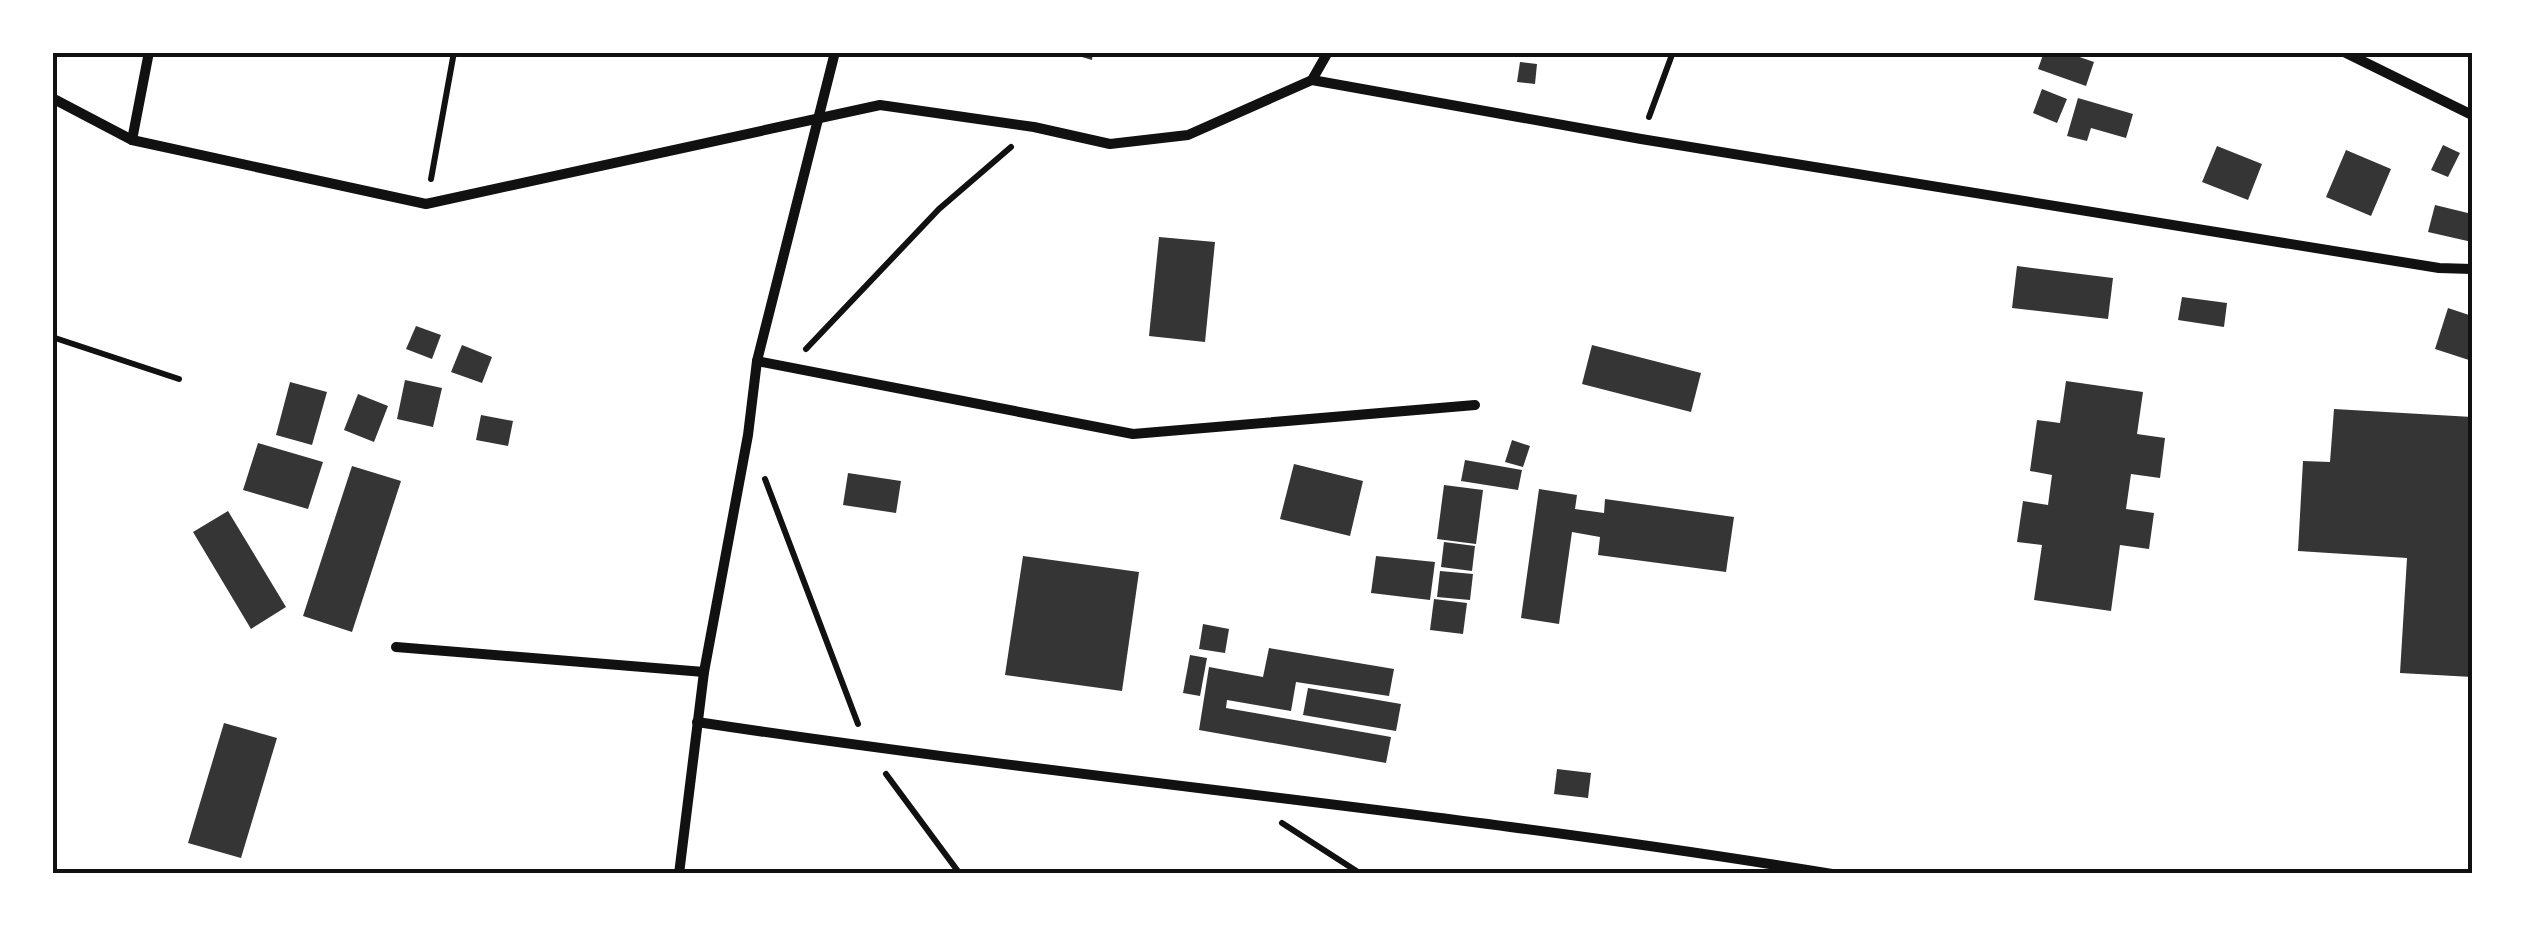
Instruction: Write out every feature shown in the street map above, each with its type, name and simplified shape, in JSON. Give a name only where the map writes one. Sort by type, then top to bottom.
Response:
[{"type":"street","points":[[132,140],[149,52]]},
{"type":"street","points":[[679,874],[704,672],[758,361],[835,52]]},
{"type":"street","points":[[1312,80],[1328,52]]},
{"type":"street","points":[[2344,52],[2472,115]]},
{"type":"street","points":[[52,98],[132,140],[426,204],[880,104],[1034,127],[1110,144],[1188,135],[1312,80],[1641,139],[2439,268],[2472,269]]},
{"type":"street","points":[[758,361],[1133,434],[1475,405]]},
{"type":"street","points":[[396,647],[704,672]]},
{"type":"street","points":[[697,722],[867,747],[1689,850],[1832,874]]},
{"type":"path","points":[[426,204],[454,52]]},
{"type":"path","points":[[1641,139],[1673,52]]},
{"type":"path","points":[[788,369],[939,209],[1034,127]]},
{"type":"path","points":[[52,337],[179,379]]},
{"type":"path","points":[[748,435],[867,747],[960,874]]},
{"type":"path","points":[[1235,794],[1362,874]]},
{"type":"building","points":[[1065,52],[1093,52],[1092,60]]},
{"type":"building","points":[[2044,52],[2065,52],[2094,62],[2086,86],[2038,69]]},
{"type":"building","points":[[1520,62],[1537,64],[1535,84],[1517,82]]},
{"type":"building","points":[[2042,89],[2067,99],[2057,123],[2033,113]]},
{"type":"building","points":[[2078,98],[2133,114],[2126,138],[2091,128],[2087,141],[2067,136]]},
{"type":"building","points":[[2443,145],[2460,153],[2448,177],[2431,170]]},
{"type":"building","points":[[2217,146],[2262,164],[2248,200],[2202,182]]},
{"type":"building","points":[[2346,150],[2391,169],[2371,216],[2326,197]]},
{"type":"building","points":[[2435,205],[2472,214],[2472,242],[2428,232]]},
{"type":"building","points":[[1159,237],[1215,242],[1205,342],[1149,336]]},
{"type":"building","points":[[2017,266],[2113,278],[2108,319],[2012,308]]},
{"type":"building","points":[[2182,297],[2227,303],[2224,327],[2178,320]]},
{"type":"building","points":[[2448,308],[2472,316],[2472,361],[2435,349]]},
{"type":"building","points":[[416,326],[441,335],[432,359],[406,349]]},
{"type":"building","points":[[462,345],[492,357],[482,383],[451,372]]},
{"type":"building","points":[[1592,345],[1701,373],[1691,412],[1582,384]]},
{"type":"building","points":[[405,380],[442,388],[433,427],[397,419]]},
{"type":"building","points":[[2066,381],[2143,392],[2137,434],[2165,438],[2160,478],[2131,474],[2126,509],[2154,513],[2149,549],[2120,545],[2111,611],[2034,600],[2042,545],[2017,542],[2023,501],[2048,505],[2052,475],[2030,471],[2037,420],[2060,423]]},
{"type":"building","points":[[290,382],[327,392],[312,445],[276,435]]},
{"type":"building","points":[[358,394],[388,406],[374,442],[344,430]]},
{"type":"building","points":[[2334,409],[2472,417],[2472,677],[2400,673],[2407,558],[2298,551],[2303,461],[2330,462]]},
{"type":"building","points":[[481,415],[513,421],[508,446],[476,440]]},
{"type":"building","points":[[1512,440],[1530,446],[1523,467],[1505,462]]},
{"type":"building","points":[[258,443],[323,462],[308,509],[243,490]]},
{"type":"building","points":[[1465,460],[1522,470],[1518,490],[1461,481]]},
{"type":"building","points":[[1294,464],[1363,481],[1350,536],[1280,519]]},
{"type":"building","points":[[352,466],[401,481],[352,632],[303,616]]},
{"type":"building","points":[[848,473],[901,481],[896,513],[843,505]]},
{"type":"building","points":[[1444,485],[1483,490],[1476,544],[1437,539]]},
{"type":"building","points":[[1539,489],[1577,495],[1575,509],[1604,513],[1605,499],[1734,517],[1726,572],[1598,555],[1600,537],[1572,532],[1559,624],[1521,618]]},
{"type":"building","points":[[228,511],[286,607],[251,629],[193,532]]},
{"type":"building","points":[[1444,542],[1475,546],[1472,571],[1441,567]]},
{"type":"building","points":[[1023,556],[1139,572],[1122,691],[1005,675]]},
{"type":"building","points":[[1376,556],[1435,562],[1430,600],[1371,593]]},
{"type":"building","points":[[1440,571],[1473,574],[1470,600],[1437,597]]},
{"type":"building","points":[[1434,599],[1467,603],[1463,634],[1430,630]]},
{"type":"building","points":[[1203,624],[1229,629],[1225,653],[1199,649]]},
{"type":"building","points":[[1269,648],[1394,669],[1389,696],[1296,682],[1291,711],[1227,700],[1226,708],[1391,737],[1386,763],[1199,730],[1209,667],[1263,677]]},
{"type":"building","points":[[1190,655],[1207,658],[1200,696],[1183,693]]},
{"type":"building","points":[[1308,688],[1401,704],[1396,731],[1303,715]]},
{"type":"building","points":[[224,723],[277,738],[241,858],[188,843]]},
{"type":"building","points":[[1557,769],[1591,773],[1588,798],[1554,794]]}]
